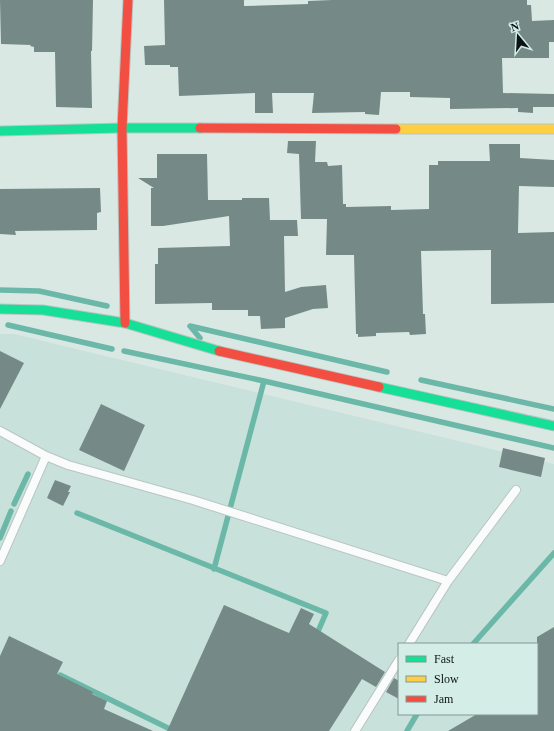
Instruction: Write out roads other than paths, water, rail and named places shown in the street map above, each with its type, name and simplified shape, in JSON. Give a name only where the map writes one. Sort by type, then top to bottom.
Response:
[{"type":"street","points":[[125,323],[122,128],[128,0]]},
{"type":"street","points":[[0,131],[122,128],[554,129]]},
{"type":"street","points":[[0,308],[43,310],[125,323],[210,349],[554,426]]},
{"type":"lane","points":[[0,431],[46,456],[68,465],[193,500],[448,581]]},
{"type":"lane","points":[[0,562],[46,456]]},
{"type":"lane","points":[[410,643],[448,581],[516,490]]},
{"type":"lane","points":[[355,731],[398,662]]},
{"type":"waterway","points":[[0,290],[39,291],[107,306]]},
{"type":"waterway","points":[[8,325],[112,349]]},
{"type":"waterway","points":[[200,338],[190,326],[387,372]]},
{"type":"waterway","points":[[124,351],[264,381],[554,448]]},
{"type":"waterway","points":[[421,380],[554,409]]},
{"type":"waterway","points":[[214,569],[264,381]]},
{"type":"waterway","points":[[14,504],[28,474]]},
{"type":"waterway","points":[[0,538],[11,511]]},
{"type":"waterway","points":[[77,513],[326,613],[316,636]]},
{"type":"waterway","points":[[474,643],[554,553]]},
{"type":"waterway","points":[[60,675],[174,731]]},
{"type":"waterway","points":[[407,731],[416,715]]}]
